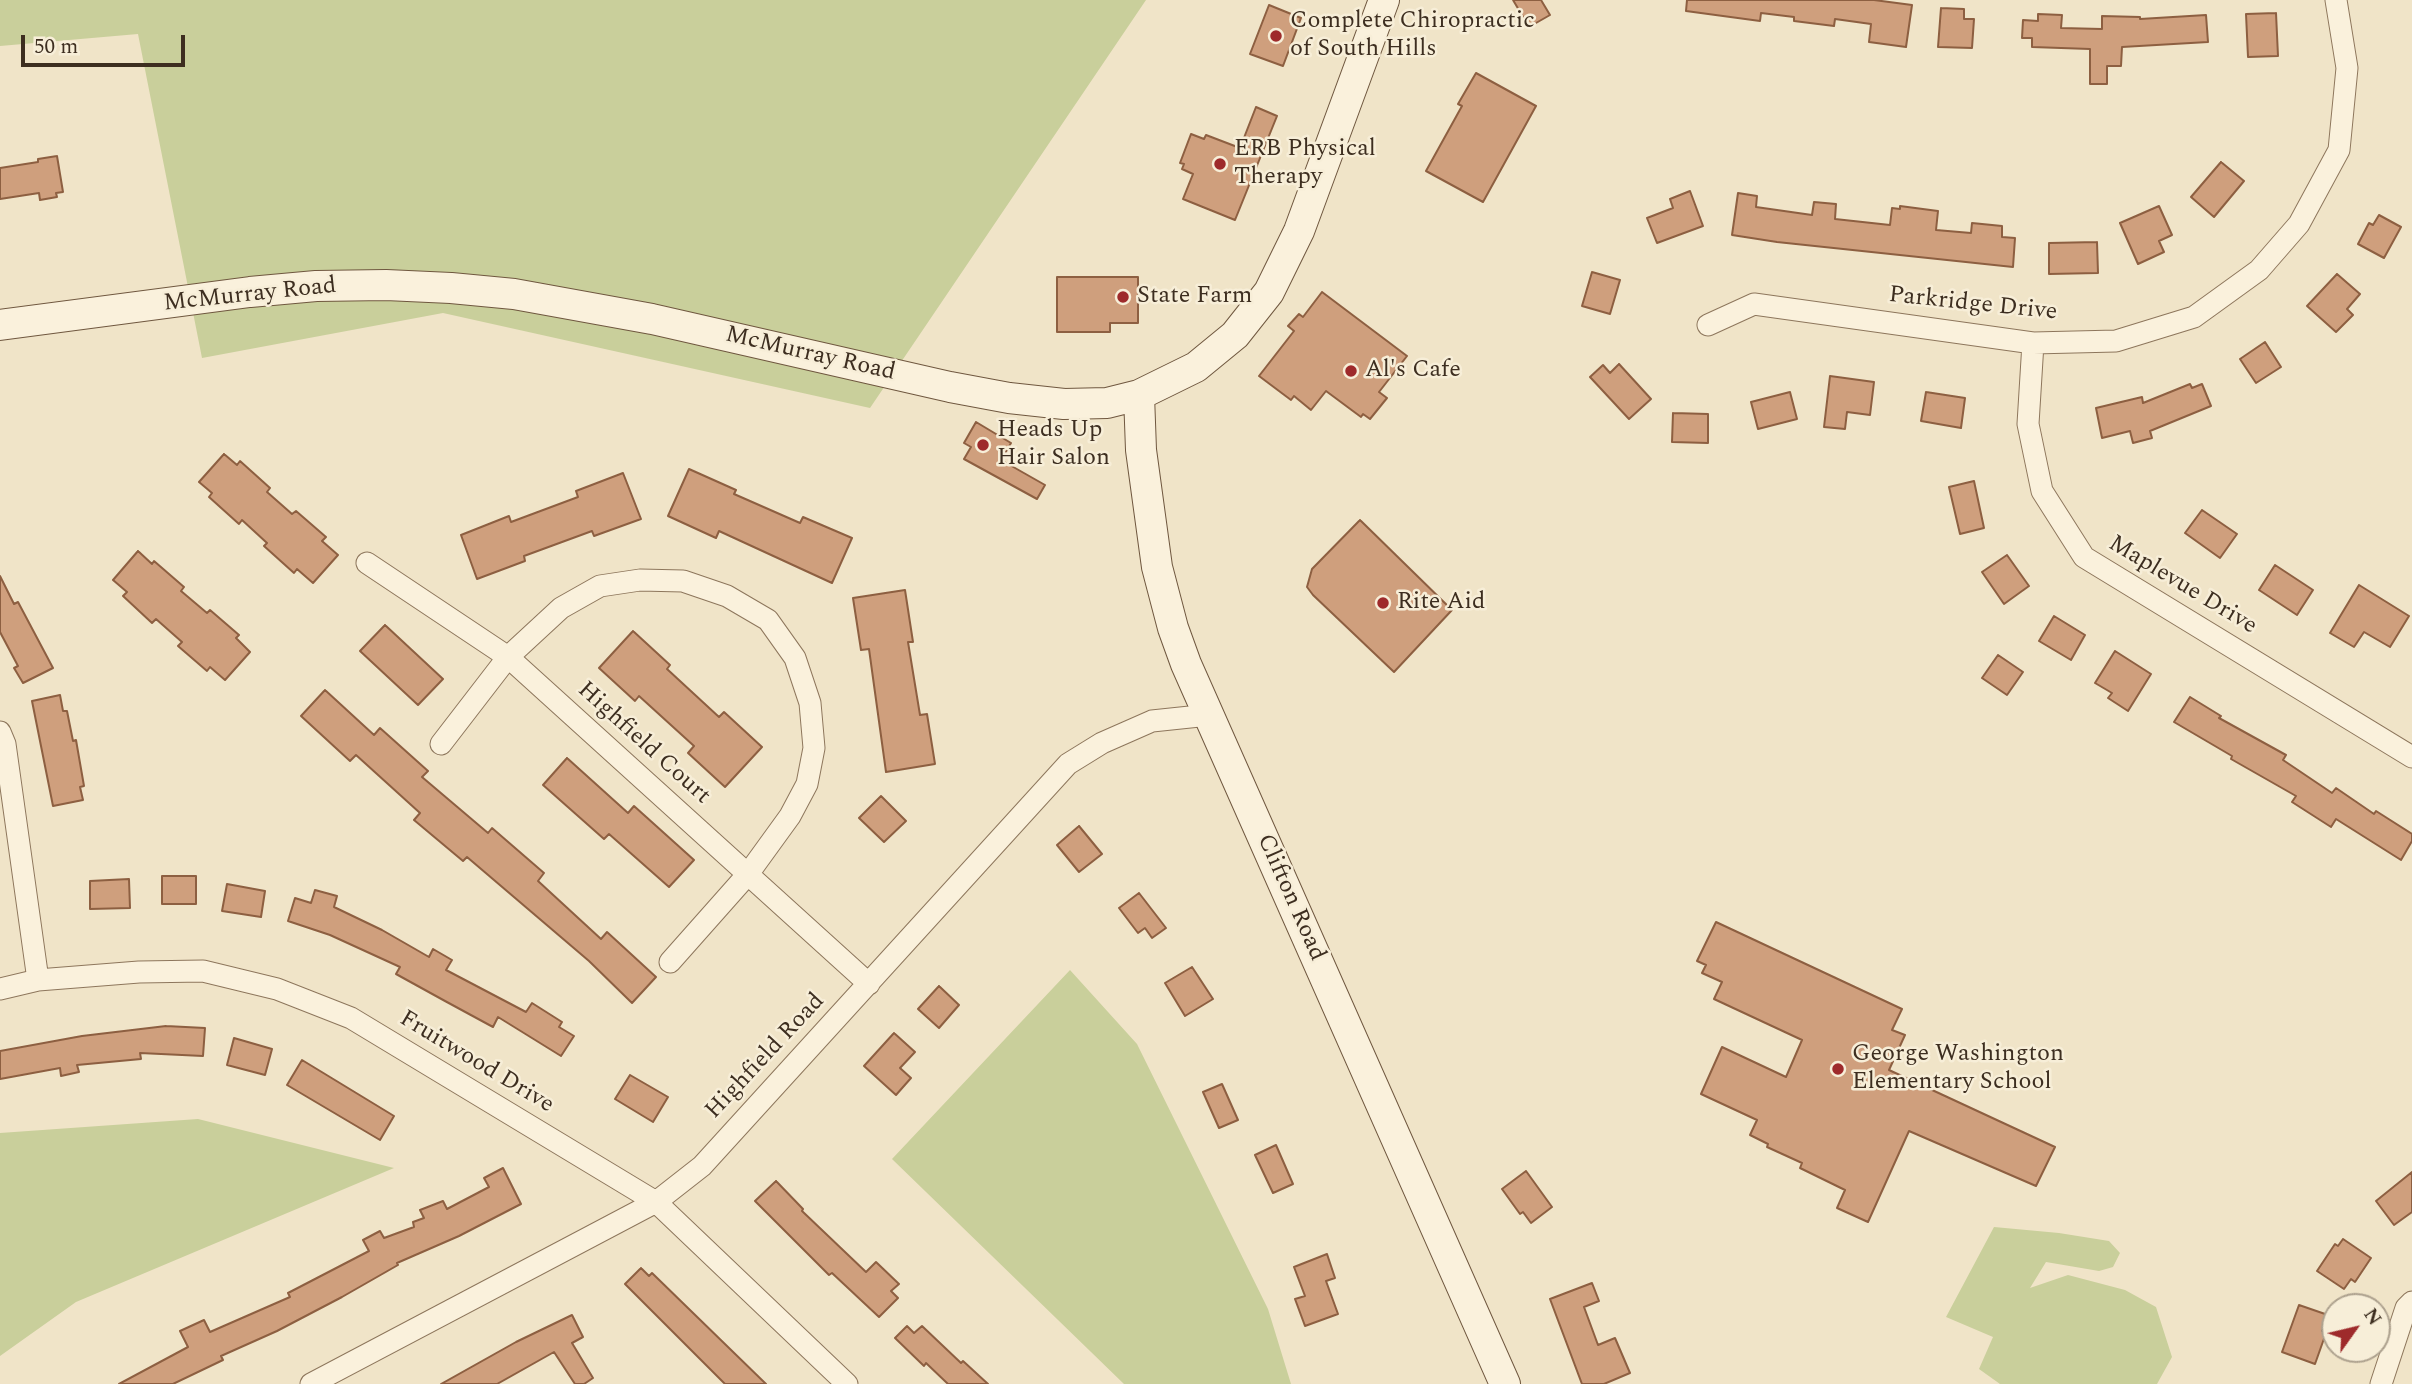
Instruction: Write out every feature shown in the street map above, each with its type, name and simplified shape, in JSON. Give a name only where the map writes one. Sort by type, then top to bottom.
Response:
[{"type":"main road","name":"McMurray Road","points":[[0,325],[289,288],[386,285],[451,288],[514,295],[641,317],[1009,398],[1087,405],[1107,403],[1139,395],[1176,378],[1217,352],[1235,335],[1269,292],[1299,231],[1384,0]]},
{"type":"main road","name":"Clifton Road","points":[[1139,395],[1140,450],[1157,567],[1173,628],[1505,1384]]},
{"type":"street","name":"Parkridge Drive","points":[[1708,325],[1754,303],[2033,343],[2116,341],[2194,317],[2259,270],[2298,224],[2339,150],[2347,68],[2336,0]]},
{"type":"street","name":"Maplevue Drive","points":[[2033,343],[2028,424],[2042,491],[2084,557],[2412,757]]},
{"type":"street","name":"Highfield Court","points":[[367,563],[508,657],[869,984]]},
{"type":"street","points":[[441,744],[508,657],[561,608],[600,586],[640,580],[683,581],[727,596],[768,620],[795,658],[810,703],[814,748],[807,784],[790,816],[748,874],[670,962]]},
{"type":"street","name":"Highfield Road","points":[[311,1384],[656,1202],[702,1166],[1068,764],[1102,743],[1152,721],[1209,715]]},
{"type":"street","points":[[0,732],[5,744],[8,830],[38,981]]},
{"type":"street","name":"Fruitwood Drive","points":[[0,989],[38,981],[139,972],[203,971],[277,989],[351,1018],[656,1202],[847,1384]]},
{"type":"street","points":[[2381,1384],[2406,1308],[2412,1302]]},
{"type":"green space","points":[[0,0],[1146,0],[870,408],[443,313],[202,358],[138,34],[0,46]]},
{"type":"green space","points":[[1070,970],[1137,1044],[1268,1309],[1291,1384],[1124,1384],[892,1159]]},
{"type":"green space","points":[[198,1119],[394,1168],[76,1302],[0,1356],[0,1133]]},
{"type":"green space","points":[[1994,1227],[2109,1241],[2120,1253],[2113,1267],[2099,1271],[2046,1262],[2030,1288],[2068,1275],[2125,1290],[2156,1307],[2172,1357],[2157,1384],[2000,1384],[1979,1369],[1993,1337],[1946,1317]]},
{"type":"building","points":[[1513,0],[1541,0],[1550,15],[1529,27]]},
{"type":"building","points":[[1687,0],[1874,0],[1912,5],[1906,47],[1869,42],[1871,24],[1835,19],[1834,26],[1761,13],[1760,21],[1686,11]]},
{"type":"building","name":"Complete Chiropractic of South Hills","points":[[1269,5],[1301,18],[1283,66],[1250,54]]},
{"type":"building","points":[[1941,8],[1964,9],[1964,19],[1974,19],[1972,48],[1938,47]]},
{"type":"building","points":[[2276,13],[2278,56],[2248,57],[2246,14]]},
{"type":"building","points":[[2038,14],[2062,15],[2061,28],[2102,29],[2102,16],[2140,19],[2206,15],[2208,42],[2122,47],[2121,66],[2107,66],[2107,84],[2090,84],[2090,49],[2032,47],[2032,38],[2022,38],[2023,20],[2038,21]]},
{"type":"building","points":[[1476,73],[1536,106],[1483,202],[1426,171],[1462,106],[1458,104]]},
{"type":"building","name":"ERB Physical Therapy","points":[[1256,107],[1277,116],[1235,220],[1183,199],[1193,174],[1182,169],[1184,164],[1180,163],[1191,134],[1204,139],[1206,135],[1240,148]]},
{"type":"building","points":[[57,156],[63,192],[56,193],[57,197],[40,200],[39,193],[0,199],[0,168]]},
{"type":"building","points":[[2221,162],[2244,181],[2214,217],[2191,197]]},
{"type":"building","points":[[1690,191],[1703,226],[1657,243],[1647,218],[1673,208],[1670,199]]},
{"type":"building","points":[[1738,193],[1757,196],[1756,207],[1812,215],[1814,202],[1836,204],[1835,219],[1890,225],[1892,208],[1900,209],[1900,206],[1938,211],[1936,230],[1971,233],[1972,223],[2002,226],[2002,237],[2015,238],[2013,267],[1732,235]]},
{"type":"building","points":[[2159,206],[2172,235],[2159,241],[2164,252],[2138,264],[2120,223]]},
{"type":"building","points":[[2379,215],[2401,227],[2384,258],[2358,244],[2369,223],[2373,225]]},
{"type":"building","points":[[2097,242],[2098,273],[2049,274],[2049,243]]},
{"type":"building","points":[[1592,272],[1620,280],[1610,314],[1582,306]]},
{"type":"building","points":[[2337,274],[2360,294],[2347,309],[2353,315],[2336,332],[2307,306]]},
{"type":"building","points":[[1057,277],[1138,277],[1138,323],[1110,323],[1110,332],[1057,332]]},
{"type":"building","points":[[1322,292],[1407,356],[1379,392],[1387,398],[1370,419],[1363,414],[1361,417],[1326,391],[1311,410],[1294,396],[1291,400],[1259,376],[1294,331],[1288,326],[1299,314],[1303,317]]},
{"type":"building","points":[[2265,342],[2281,367],[2256,383],[2240,359]]},
{"type":"building","points":[[1619,364],[1651,399],[1629,419],[1590,377],[1603,365],[1610,373]]},
{"type":"building","points":[[1830,376],[1874,382],[1870,415],[1847,412],[1845,429],[1824,427]]},
{"type":"building","points":[[2190,384],[2192,388],[2202,384],[2211,406],[2150,431],[2152,438],[2133,443],[2130,431],[2102,438],[2096,408],[2142,397],[2143,403]]},
{"type":"building","points":[[1790,392],[1797,419],[1758,429],[1751,402]]},
{"type":"building","points":[[1926,392],[1965,398],[1961,428],[1921,421]]},
{"type":"building","points":[[1673,413],[1708,414],[1708,443],[1672,442]]},
{"type":"building","points":[[976,422],[1011,443],[1001,460],[1045,485],[1037,499],[964,459],[971,447],[964,443]]},
{"type":"building","points":[[224,454],[237,465],[240,461],[270,488],[267,492],[292,514],[296,511],[326,537],[322,541],[338,555],[313,583],[297,569],[294,573],[264,546],[267,543],[242,520],[239,524],[209,497],[212,493],[199,482]]},
{"type":"building","points":[[689,469],[736,490],[734,494],[800,523],[803,517],[852,538],[832,583],[719,531],[716,538],[668,516]]},
{"type":"building","points":[[623,473],[641,519],[594,536],[592,531],[524,556],[525,561],[477,579],[461,535],[509,516],[511,522],[578,497],[576,491]]},
{"type":"building","points":[[1974,481],[1984,528],[1960,534],[1949,487]]},
{"type":"building","points":[[2202,510],[2237,534],[2220,558],[2185,533]]},
{"type":"building","name":"Rite Aid","points":[[1360,520],[1452,610],[1394,672],[1307,587],[1312,569]]},
{"type":"building","points":[[138,551],[184,587],[181,591],[207,613],[210,610],[239,635],[236,638],[250,652],[225,680],[210,667],[207,671],[178,646],[182,642],[156,619],[152,623],[123,596],[127,592],[113,580]]},
{"type":"building","points":[[2007,555],[2029,586],[2004,604],[1982,572]]},
{"type":"building","points":[[2275,565],[2313,590],[2297,615],[2259,590]]},
{"type":"building","points":[[0,576],[14,604],[18,602],[53,668],[23,683],[14,668],[18,666],[0,632]]},
{"type":"building","points":[[2359,585],[2409,616],[2390,647],[2364,632],[2354,647],[2330,633]]},
{"type":"building","points":[[905,590],[913,642],[908,642],[920,715],[927,714],[935,764],[886,772],[869,649],[861,650],[853,598]]},
{"type":"building","points":[[2054,616],[2085,635],[2071,660],[2039,641]]},
{"type":"building","points":[[385,625],[443,679],[418,705],[360,651]]},
{"type":"building","points":[[633,631],[670,665],[667,669],[719,717],[724,712],[762,747],[725,787],[688,753],[694,746],[639,696],[635,701],[599,668]]},
{"type":"building","points":[[2115,651],[2151,674],[2128,711],[2108,698],[2112,693],[2095,683]]},
{"type":"building","points":[[1998,655],[2023,672],[2007,695],[1982,678]]},
{"type":"building","points":[[325,690],[374,735],[380,728],[428,771],[422,777],[488,833],[492,828],[544,873],[538,881],[601,939],[607,932],[656,977],[632,1003],[589,961],[467,857],[463,861],[414,820],[420,813],[356,755],[350,761],[301,716]]},
{"type":"building","points":[[60,695],[63,711],[67,711],[73,741],[76,740],[84,786],[80,787],[83,800],[53,806],[32,701]]},
{"type":"building","points":[[2190,697],[2221,716],[2219,718],[2286,755],[2283,760],[2332,793],[2336,788],[2374,814],[2376,811],[2412,834],[2412,841],[2401,860],[2336,819],[2331,827],[2292,802],[2296,796],[2174,722]]},
{"type":"building","points":[[567,758],[628,813],[634,806],[694,860],[669,887],[609,834],[604,839],[543,785]]},
{"type":"building","points":[[881,796],[906,821],[884,842],[859,818]]},
{"type":"building","points":[[1079,826],[1102,854],[1079,872],[1057,845]]},
{"type":"building","points":[[162,876],[196,876],[196,904],[162,904]]},
{"type":"building","points":[[129,879],[130,908],[90,909],[90,881]]},
{"type":"building","points":[[227,884],[265,891],[261,917],[222,911]]},
{"type":"building","points":[[315,890],[337,896],[334,907],[429,957],[433,949],[452,960],[446,970],[526,1012],[532,1003],[562,1022],[559,1027],[574,1036],[561,1056],[498,1017],[493,1027],[396,974],[400,967],[330,935],[288,921],[295,898],[311,903]]},
{"type":"building","points":[[1139,893],[1166,928],[1152,938],[1145,928],[1138,933],[1119,908]]},
{"type":"building","name":"George Washington Elementary School","points":[[1716,922],[1902,1009],[1892,1030],[1905,1035],[1889,1070],[2055,1147],[2036,1186],[1909,1131],[1868,1222],[1837,1208],[1845,1190],[1800,1168],[1802,1163],[1767,1147],[1768,1144],[1750,1135],[1757,1120],[1701,1094],[1722,1047],[1786,1077],[1802,1040],[1714,999],[1722,982],[1702,973],[1706,965],[1697,961]]},
{"type":"building","points":[[1192,967],[1213,999],[1185,1016],[1165,983]]},
{"type":"building","points":[[939,986],[959,1005],[939,1028],[918,1009]]},
{"type":"building","points":[[166,1026],[205,1028],[203,1056],[140,1053],[141,1059],[77,1065],[79,1072],[61,1076],[60,1068],[0,1079],[0,1051],[82,1036]]},
{"type":"building","points":[[894,1033],[915,1052],[900,1068],[911,1078],[896,1095],[864,1066]]},
{"type":"building","points":[[234,1038],[272,1049],[265,1075],[227,1065]]},
{"type":"building","points":[[302,1060],[394,1116],[380,1140],[287,1085]]},
{"type":"building","points":[[630,1075],[668,1097],[653,1122],[615,1099]]},
{"type":"building","points":[[1222,1084],[1238,1120],[1219,1128],[1203,1092]]},
{"type":"building","points":[[1276,1145],[1293,1184],[1273,1193],[1255,1155]]},
{"type":"building","points":[[503,1168],[521,1204],[459,1236],[397,1263],[398,1265],[342,1297],[221,1356],[223,1360],[173,1384],[119,1384],[188,1347],[180,1331],[204,1320],[210,1332],[290,1297],[288,1293],[369,1251],[363,1240],[380,1231],[384,1238],[414,1227],[413,1222],[424,1218],[420,1210],[443,1201],[447,1209],[489,1187],[484,1178]]},
{"type":"building","points":[[1526,1171],[1552,1207],[1531,1223],[1523,1212],[1520,1214],[1502,1189]]},
{"type":"building","points":[[2412,1172],[2412,1212],[2394,1225],[2376,1201]]},
{"type":"building","points":[[776,1181],[802,1211],[866,1272],[876,1262],[899,1284],[891,1291],[898,1298],[879,1317],[832,1273],[829,1275],[755,1201]]},
{"type":"building","points":[[2343,1239],[2371,1258],[2355,1282],[2351,1279],[2344,1289],[2317,1271],[2335,1244],[2338,1246]]},
{"type":"building","points":[[1327,1254],[1335,1278],[1326,1281],[1338,1314],[1305,1326],[1295,1299],[1305,1296],[1294,1267]]},
{"type":"building","points":[[641,1268],[649,1276],[652,1273],[766,1384],[725,1384],[625,1284]]},
{"type":"building","points":[[1592,1283],[1599,1301],[1584,1307],[1598,1345],[1615,1338],[1630,1373],[1604,1384],[1582,1384],[1550,1299]]},
{"type":"building","points":[[2299,1305],[2321,1313],[2321,1347],[2315,1364],[2282,1352]]},
{"type":"building","points":[[572,1315],[583,1337],[572,1343],[593,1378],[584,1384],[575,1384],[554,1352],[497,1384],[441,1384],[516,1342]]},
{"type":"building","points":[[907,1326],[914,1333],[922,1326],[988,1384],[948,1384],[926,1363],[924,1366],[895,1338]]},
{"type":"place","name":"Complete Chiropractic of South Hills","points":[[1276,36]]},
{"type":"place","name":"ERB Physical Therapy","points":[[1220,164]]},
{"type":"place","name":"State Farm","points":[[1123,297]]},
{"type":"place","name":"Al's Cafe","points":[[1351,371]]},
{"type":"place","name":"Heads Up Hair Salon","points":[[983,445]]},
{"type":"place","name":"Rite Aid","points":[[1383,603]]},
{"type":"place","name":"George Washington Elementary School","points":[[1838,1069]]}]
